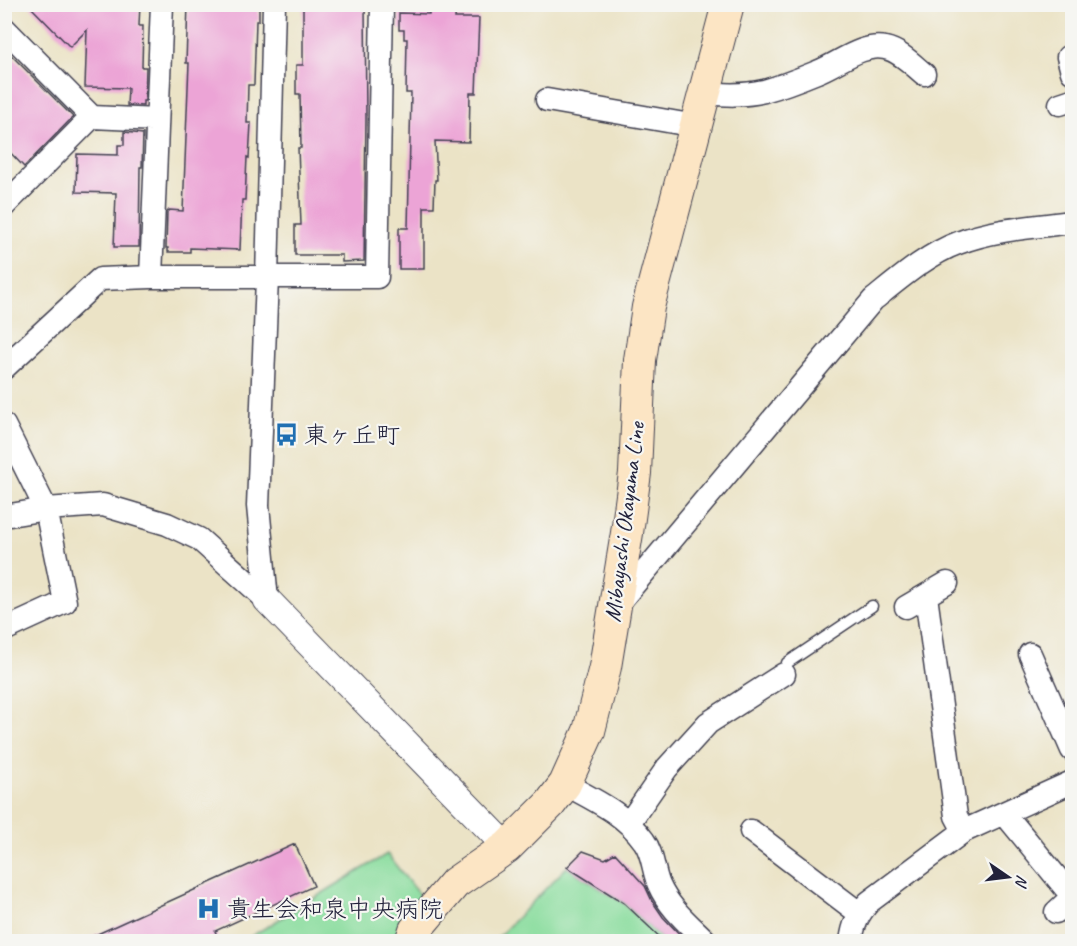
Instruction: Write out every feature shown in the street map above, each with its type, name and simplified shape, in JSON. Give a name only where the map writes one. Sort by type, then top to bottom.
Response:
[{"type":"main road","name":"Mibayashi Okayama Line","points":[[411,942],[415,930],[455,883],[507,847],[550,804],[565,784],[589,731],[615,607],[635,473],[640,360],[648,307],[728,4]]},
{"type":"street","points":[[151,277],[162,4]]},
{"type":"street","points":[[267,600],[258,506],[274,4]]},
{"type":"street","points":[[4,368],[100,279],[377,277],[382,4]]},
{"type":"street","points":[[4,28],[92,117],[157,120]]},
{"type":"street","points":[[705,93],[734,96],[764,91],[874,47],[887,48],[924,74]]},
{"type":"street","points":[[547,100],[696,126]]},
{"type":"street","points":[[8,195],[92,117]]},
{"type":"street","points":[[615,607],[873,300],[913,268],[957,243],[1000,232],[1072,222]]},
{"type":"street","points":[[4,425],[46,509],[64,602],[4,630]]},
{"type":"street","points":[[4,516],[46,509],[103,505],[167,524],[199,539],[267,600],[507,847]]},
{"type":"street","points":[[906,607],[947,584]]},
{"type":"street","points":[[927,596],[946,666],[954,730],[956,816],[964,831]]},
{"type":"street","points":[[1030,670],[1072,750]]},
{"type":"street","points":[[628,823],[667,768],[687,732],[708,723],[769,676]]},
{"type":"street","points":[[852,942],[853,929],[859,913],[869,902],[964,831],[1072,782]]},
{"type":"street","points":[[565,784],[612,810],[646,842],[659,885],[671,906],[707,942]]},
{"type":"street","points":[[1004,813],[1067,901]]},
{"type":"street","points":[[752,831],[782,842],[859,913]]},
{"type":"lane","points":[[769,676],[872,606]]},
{"type":"green space","points":[[387,854],[420,896],[404,919],[395,941],[255,942],[250,937]]},
{"type":"green space","points":[[567,867],[624,903],[665,942],[493,942]]},
{"type":"building","points":[[28,4],[140,4],[139,26],[143,26],[142,67],[146,67],[143,106],[127,105],[128,88],[85,87],[87,30],[70,47]]},
{"type":"building","points":[[188,4],[259,4],[259,21],[256,21],[254,85],[248,85],[247,123],[251,123],[245,200],[242,200],[240,250],[190,248],[190,252],[168,252],[166,248],[167,212],[169,210],[183,211],[189,63],[186,63]]},
{"type":"building","points":[[303,4],[365,4],[364,261],[342,262],[342,255],[295,255],[295,225],[301,225],[298,148],[301,148],[300,94],[296,94],[296,65],[303,65]]},
{"type":"building","points":[[429,4],[456,4],[455,18],[479,18],[476,93],[470,93],[469,142],[435,141],[437,180],[435,180],[434,207],[424,207],[424,269],[399,269],[399,228],[408,228],[411,93],[406,93],[407,39],[404,39],[404,30],[399,30],[399,13],[429,14]]},
{"type":"building","points":[[4,48],[73,117],[24,167],[4,146]]},
{"type":"building","points":[[124,132],[143,134],[142,167],[140,167],[139,247],[114,247],[116,193],[76,192],[77,154],[118,155],[118,145],[124,145]]},
{"type":"building","name":"貴生会和泉中央病院","points":[[295,844],[314,886],[215,931],[220,942],[80,942]]},
{"type":"building","points":[[583,851],[605,859],[615,853],[645,886],[663,917],[687,942],[665,942],[624,903],[567,867]]},
{"type":"place","name":"東ヶ丘町","points":[[286,435]]},
{"type":"place","name":"貴生会和泉中央病院","points":[[209,909]]}]
